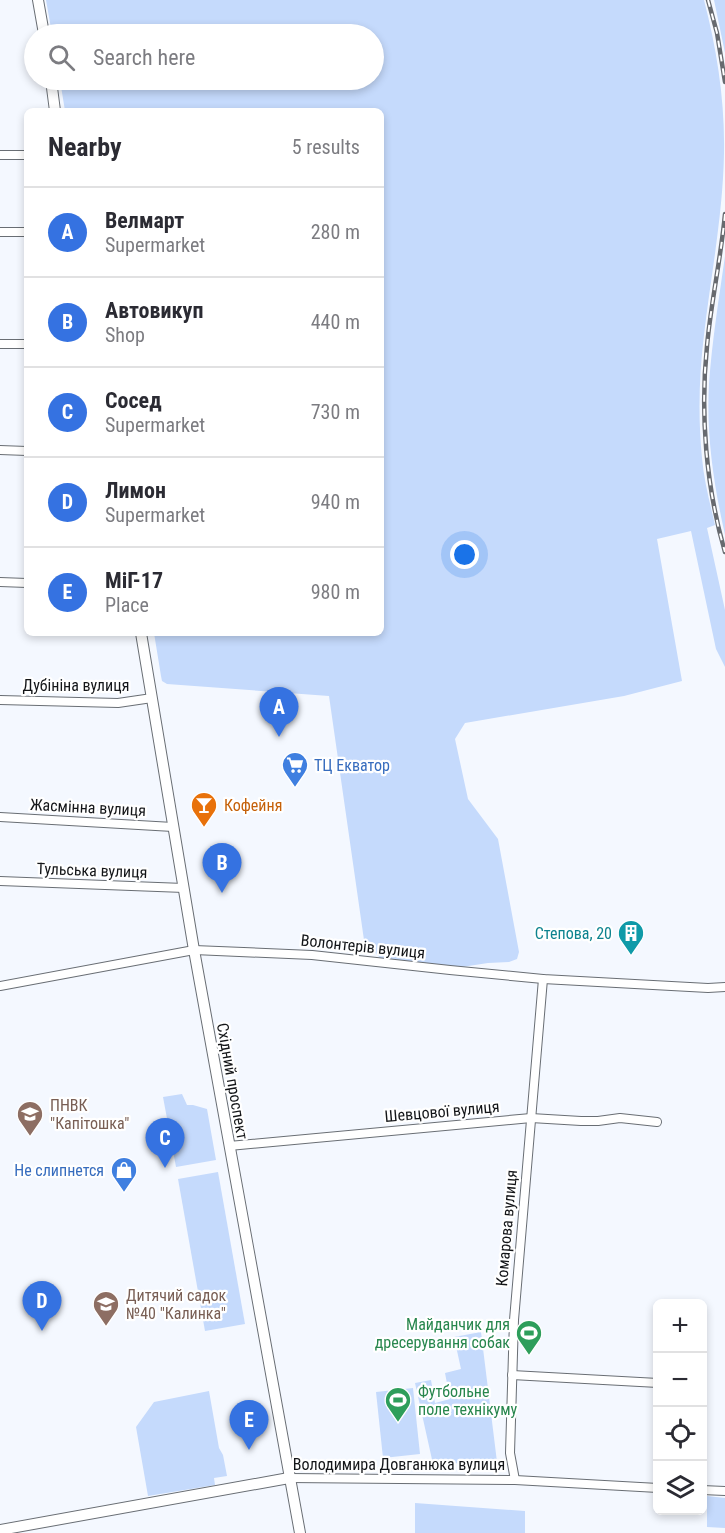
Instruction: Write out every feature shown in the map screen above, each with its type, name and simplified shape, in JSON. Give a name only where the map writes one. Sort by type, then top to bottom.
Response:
[{"type":"main road","points":[[38,0],[42,24]]},
{"type":"main road","points":[[52,90],[55,108]]},
{"type":"main road","name":"Східний проспект","points":[[142,636],[194,950],[300,1533]]},
{"type":"main road","name":"Володимира Довганюка вулиця","points":[[0,1530],[289,1478]]},
{"type":"street","points":[[0,155],[24,155]]},
{"type":"street","points":[[0,232],[24,232]]},
{"type":"street","points":[[0,344],[24,344]]},
{"type":"street","points":[[0,450],[24,452]]},
{"type":"street","points":[[0,582],[24,583]]},
{"type":"street","name":"Дубініна вулиця","points":[[0,700],[118,703],[152,698]]},
{"type":"street","name":"Жасмінна вулиця","points":[[0,817],[173,827]]},
{"type":"street","name":"Тульська вулиця","points":[[0,881],[184,888]]},
{"type":"street","name":"Волонтерів вулиця","points":[[0,986],[194,950],[312,955],[543,979],[725,987]]},
{"type":"street","name":"Комарова вулиця","points":[[515,1480],[510,1453],[514,1320],[543,979]]},
{"type":"street","name":"Шевцової вулиця","points":[[229,1146],[531,1118],[581,1121],[620,1118],[657,1122]]},
{"type":"street","points":[[512,1375],[653,1383]]},
{"type":"street","name":"Володимира Довганюка вулиця","points":[[289,1478],[515,1480],[653,1488]]},
{"type":"street","points":[[707,1490],[725,1491]]},
{"type":"shaded area","points":[[46,0],[704,0],[719,76],[724,153],[719,222],[702,350],[700,428],[704,475],[715,525],[707,528],[725,610],[725,667],[716,649],[691,531],[657,539],[682,681],[624,696],[465,723],[455,739],[468,799],[498,839],[519,952],[517,959],[509,962],[462,967],[380,958],[364,940],[329,696],[167,684],[162,681],[154,636],[384,636],[384,108],[65,108],[62,90],[384,90],[384,24],[50,24]]},
{"type":"shaded area","points":[[714,0],[725,0],[725,53]]},
{"type":"shaded area","points":[[725,256],[725,535],[712,460],[708,403],[712,352]]},
{"type":"shaded area","points":[[182,1094],[187,1105],[207,1109],[216,1160],[176,1167],[163,1097]]},
{"type":"shaded area","points":[[218,1172],[245,1324],[205,1331],[178,1179]]},
{"type":"shaded area","points":[[481,1332],[497,1462],[433,1464],[415,1383],[431,1380],[435,1403],[450,1399],[445,1373],[461,1369],[454,1337]]},
{"type":"shaded area","name":"Футбольне поле технікуму","points":[[413,1388],[420,1454],[383,1458],[376,1392]]},
{"type":"shaded area","points":[[209,1391],[219,1448],[223,1455],[227,1476],[214,1478],[215,1485],[148,1496],[136,1427],[154,1402]]},
{"type":"shaded area","points":[[707,1496],[725,1498],[725,1528],[707,1527]]},
{"type":"shaded area","points":[[415,1503],[525,1511],[525,1533],[415,1533]]},
{"type":"railway","points":[[708,0],[717,33],[725,82]]},
{"type":"railway","points":[[725,214],[709,329],[704,397],[709,476],[725,552]]},
{"type":"place","name":"Велмарт","points":[[279,737]]},
{"type":"place","name":"ТЦ Екватор","points":[[295,788]]},
{"type":"place","name":"Кофейня","points":[[204,828]]},
{"type":"place","name":"Автовикуп","points":[[222,893]]},
{"type":"place","name":"Степова, 20","points":[[631,956]]},
{"type":"place","name":"ПНВК \"Капітошка\"","points":[[30,1137]]},
{"type":"place","name":"Сосед","points":[[165,1168]]},
{"type":"place","name":"Не слипнется","points":[[124,1193]]},
{"type":"place","name":"Дитячий садок №40 \"Калинка\"","points":[[106,1327]]},
{"type":"place","name":"Лимон","points":[[42,1331]]},
{"type":"place","name":"Майданчик для дресерування собак","points":[[529,1356]]},
{"type":"place","name":"Футбольне поле технікуму","points":[[398,1423]]},
{"type":"place","name":"МіГ-17","points":[[249,1450]]}]
